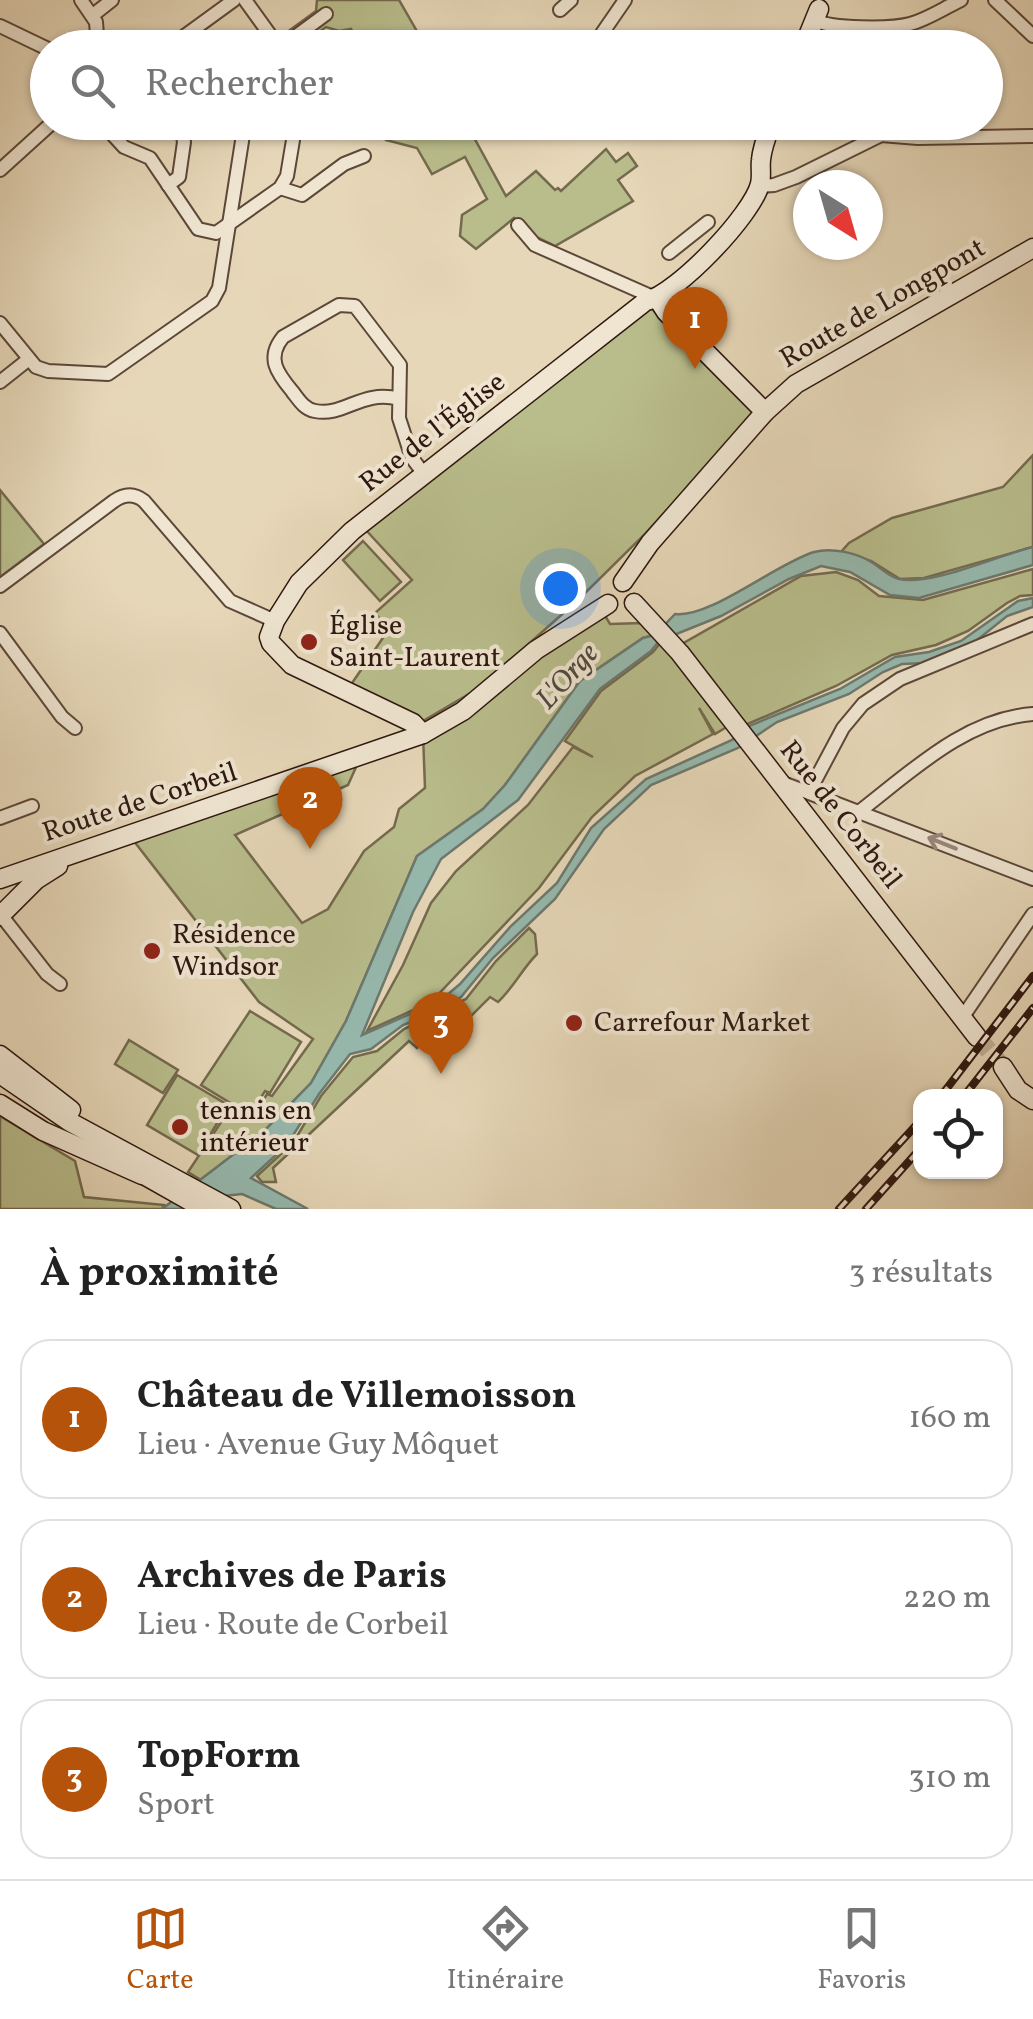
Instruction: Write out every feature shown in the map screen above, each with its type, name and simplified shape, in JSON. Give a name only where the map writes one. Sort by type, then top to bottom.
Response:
[{"type":"main road","points":[[760,186],[767,140]]},
{"type":"main road","name":"Rue de l'Église","points":[[272,629],[298,583],[316,563],[646,300],[672,290],[739,219],[760,186]]},
{"type":"main road","name":"Route de Longpont","points":[[623,582],[650,543],[765,412],[814,372],[1033,248]]},
{"type":"main road","points":[[658,298],[666,312],[765,412]]},
{"type":"main road","points":[[623,582],[634,590],[634,603],[620,611],[608,604],[608,588],[623,582]]},
{"type":"main road","name":"Rue de Corbeil","points":[[634,603],[663,633],[736,725],[977,1037]]},
{"type":"main road","name":"Route de Corbeil","points":[[0,879],[423,734],[462,711],[536,650],[608,604]]},
{"type":"main road","points":[[272,629],[292,665],[413,724],[423,734]]},
{"type":"main road","points":[[1,915],[36,880],[86,852]]},
{"type":"main road","points":[[0,1055],[204,1209]]},
{"type":"main road","points":[[0,1074],[172,1184]]},
{"type":"main road","points":[[0,1084],[143,1175]]},
{"type":"main road","points":[[0,1104],[43,1131],[230,1208]]},
{"type":"street","points":[[81,0],[93,15],[98,30]]},
{"type":"street","points":[[93,15],[112,0]]},
{"type":"street","points":[[193,30],[234,0]]},
{"type":"street","points":[[246,0],[265,30]]},
{"type":"street","points":[[604,30],[625,0]]},
{"type":"street","points":[[820,8],[823,24],[909,24],[961,0]]},
{"type":"street","points":[[1000,2],[1033,36]]},
{"type":"street","points":[[306,30],[326,14]]},
{"type":"street","points":[[0,26],[30,40]]},
{"type":"street","points":[[1003,137],[1033,136]]},
{"type":"street","points":[[0,170],[33,140]]},
{"type":"street","points":[[118,140],[124,147],[150,158],[198,229],[216,233],[280,188],[293,140]]},
{"type":"street","points":[[168,185],[179,177],[184,140]]},
{"type":"street","points":[[0,323],[32,363],[48,371],[108,374],[212,301],[219,288],[242,140]]},
{"type":"street","points":[[760,186],[796,177],[871,140]]},
{"type":"street","points":[[280,188],[302,194],[344,164],[364,156]]},
{"type":"street","points":[[669,253],[708,222]]},
{"type":"street","points":[[518,225],[534,245],[658,298]]},
{"type":"street","points":[[688,240],[706,257]]},
{"type":"street","points":[[399,399],[381,394],[322,412],[308,409],[277,373],[273,362],[277,344],[339,304],[355,306],[400,365],[400,418],[412,458],[424,474]]},
{"type":"street","points":[[0,382],[32,363]]},
{"type":"street","points":[[0,586],[121,496],[134,496],[144,500],[230,601],[272,629]]},
{"type":"street","points":[[809,792],[844,728],[864,704],[900,679],[1033,624]]},
{"type":"street","points":[[0,634],[62,717],[75,728]]},
{"type":"street","points":[[860,811],[937,752],[965,736],[992,721],[1033,714]]},
{"type":"street","points":[[780,782],[1033,879]]},
{"type":"street","points":[[0,818],[32,806]]},
{"type":"street","points":[[962,1018],[1033,914]]},
{"type":"street","points":[[1,915],[47,974],[60,984]]},
{"type":"green space","points":[[317,0],[399,0],[416,30],[290,30],[316,11]]},
{"type":"green space","points":[[386,140],[475,140],[506,196],[536,171],[561,191],[606,149],[616,162],[628,153],[637,166],[618,180],[633,201],[555,246],[532,235],[514,218],[476,249],[460,236],[462,215],[487,199],[465,157],[432,174],[417,148]]},
{"type":"green space","points":[[649,306],[752,406],[752,418],[644,535],[479,688],[423,721],[350,686],[389,629],[375,613],[412,580],[364,528]]},
{"type":"green space","points":[[1033,455],[1033,547],[924,578],[900,579],[871,561],[840,553],[849,543],[892,518],[1003,487]]},
{"type":"green space","points":[[0,490],[44,544],[0,577]]},
{"type":"green space","points":[[363,541],[401,582],[380,601],[343,560]]},
{"type":"green space","points":[[1033,569],[1033,595],[1007,603],[968,631],[936,645],[892,655],[836,686],[743,726],[682,644],[801,576],[836,572],[858,580],[879,596],[923,600]]},
{"type":"green space","points":[[601,609],[610,624],[643,623],[655,635],[643,638],[580,681],[505,785],[483,809],[417,856],[346,1021],[311,1083],[264,1131],[201,1180],[188,1172],[231,1107],[252,1119],[267,1094],[272,1096],[313,1039],[259,1002],[130,836],[361,756],[348,785],[235,835],[302,923],[328,909],[364,851],[394,827],[399,809],[425,788],[423,734]]},
{"type":"green space","points":[[661,642],[730,725],[715,734],[699,708],[713,734],[635,776],[592,817],[539,888],[431,1002],[367,1031],[431,903],[456,871],[528,805],[573,747],[593,757],[565,741],[601,691]]},
{"type":"green space","points":[[529,928],[535,934],[537,954],[498,1002],[490,997],[464,1023],[452,1014],[417,1048],[409,1041],[273,1168],[276,1182],[262,1182],[257,1176],[293,1143],[321,1096],[353,1057],[377,1051],[404,1029],[466,999]]},
{"type":"green space","points":[[250,1011],[301,1042],[270,1093],[265,1091],[250,1115],[201,1085]]},
{"type":"green space","name":"tennis en intérieur","points":[[129,1040],[178,1070],[163,1093],[115,1064]]},
{"type":"green space","points":[[177,1075],[228,1105],[198,1155],[147,1125]]},
{"type":"green space","points":[[0,1116],[75,1161],[84,1197],[164,1205],[162,1209],[0,1209]]},
{"type":"water","name":"L'Orge","points":[[1033,547],[1033,565],[919,598],[890,595],[850,572],[821,566],[721,616],[659,641],[600,689],[518,800],[441,859],[413,912],[362,1035],[440,1001],[460,984],[511,926],[557,883],[591,828],[646,779],[732,740],[749,726],[840,689],[895,657],[929,652],[961,641],[1018,601],[1033,598],[1033,607],[1007,616],[971,645],[926,663],[902,664],[883,672],[849,694],[777,722],[738,748],[651,785],[604,829],[555,899],[493,958],[461,997],[447,1008],[403,1025],[371,1049],[350,1054],[287,1145],[251,1178],[308,1209],[276,1209],[242,1194],[224,1196],[207,1209],[162,1209],[264,1131],[311,1083],[346,1021],[417,856],[483,809],[505,785],[580,681],[643,638],[655,635],[675,614],[706,608],[814,552],[852,554],[895,578],[913,580],[947,574]]},
{"type":"tunnel","points":[[977,1037],[1003,1067]]},
{"type":"railway","points":[[946,1089],[1033,976]]},
{"type":"railway","points":[[969,1089],[1033,1008]]},
{"type":"railway","points":[[839,1209],[913,1129]]},
{"type":"railway","points":[[866,1209],[913,1157]]},
{"type":"place","name":"Château de Villemoisson","points":[[695,369]]},
{"type":"place","name":"Église Saint-Laurent","points":[[309,642]]},
{"type":"place","name":"Archives de Paris","points":[[310,849]]},
{"type":"place","name":"Résidence Windsor","points":[[152,951]]},
{"type":"place","name":"Carrefour Market","points":[[574,1023]]},
{"type":"place","name":"TopForm","points":[[441,1074]]},
{"type":"place","name":"tennis en intérieur","points":[[180,1127]]}]
